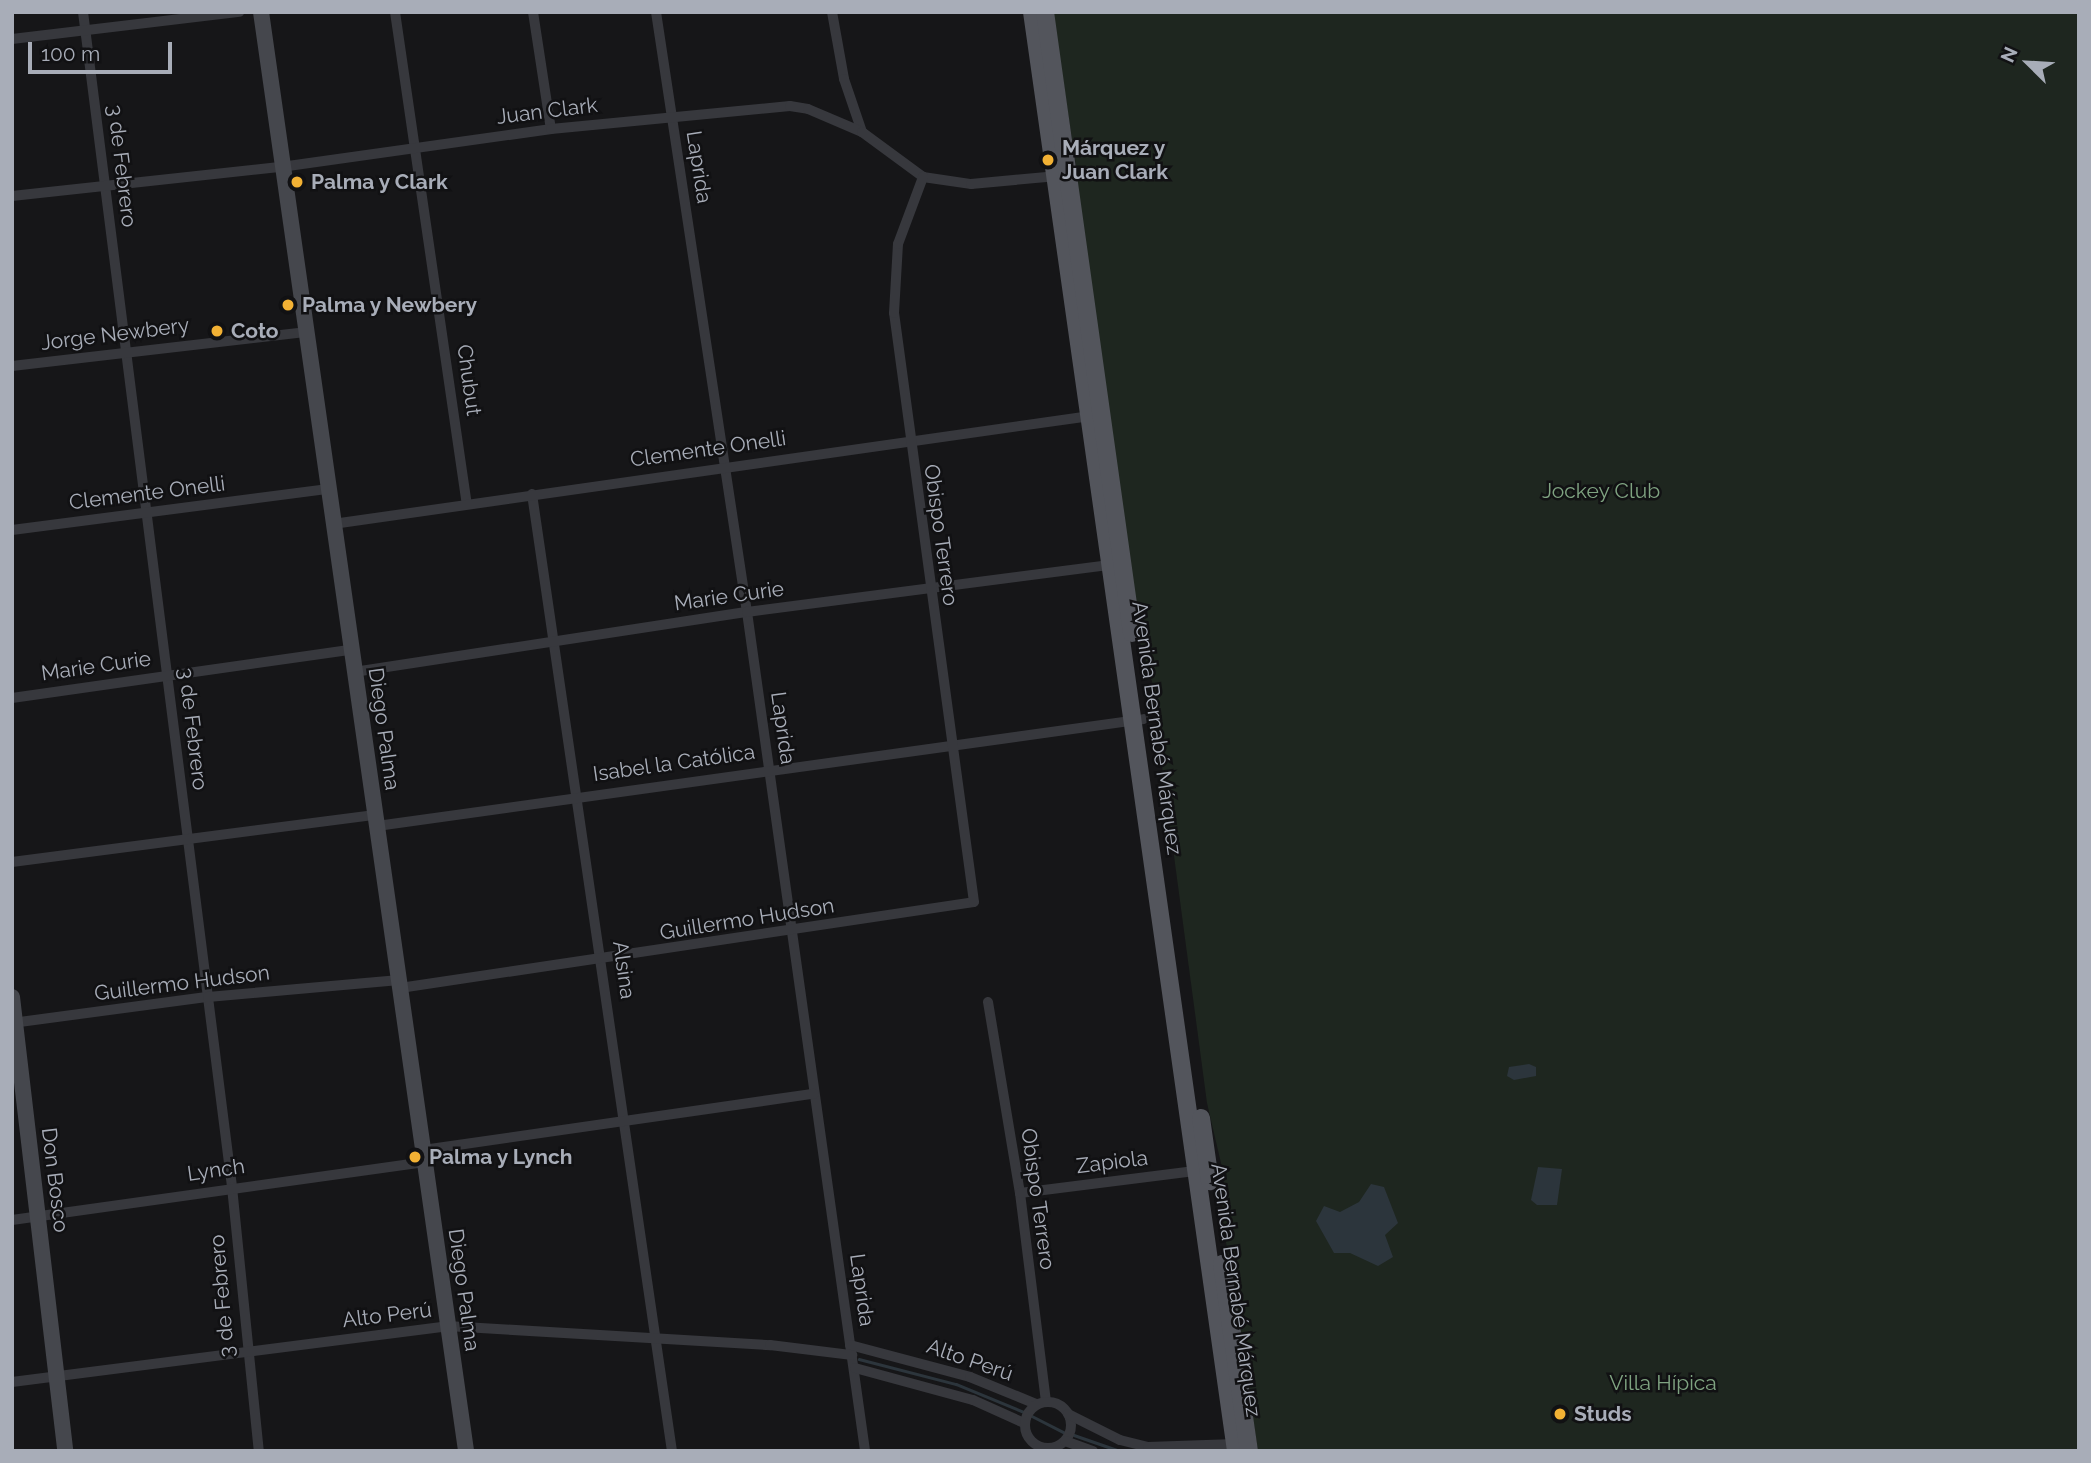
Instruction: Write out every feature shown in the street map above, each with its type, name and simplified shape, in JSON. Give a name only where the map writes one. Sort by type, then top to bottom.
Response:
[{"type":"main road","name":"Diego Palma","points":[[261,12],[466,1451]]},
{"type":"main road","name":"Avenida Bernabé Márquez","points":[[1032,12],[1062,175],[1240,1448]]},
{"type":"main road","name":"Avenida Bernabé Márquez","points":[[1045,12],[1090,416],[1110,565],[1139,720]]},
{"type":"main road","name":"Don Bosco","points":[[12,998],[40,1216],[65,1451]]},
{"type":"street","name":"3 de Febrero","points":[[83,12],[232,1187],[246,1353],[259,1451]]},
{"type":"street","points":[[12,39],[239,12]]},
{"type":"street","name":"Chubut","points":[[395,12],[467,504]]},
{"type":"street","points":[[533,12],[551,129]]},
{"type":"street","name":"Laprida","points":[[656,12],[770,769],[865,1451]]},
{"type":"street","points":[[832,12],[844,79],[862,132]]},
{"type":"street","name":"Juan Clark","points":[[12,196],[281,167],[551,129],[790,106],[808,108],[862,132],[923,177],[971,184],[1062,175]]},
{"type":"street","name":"Obispo Terrero","points":[[923,177],[908,210],[893,272],[909,439],[974,902]]},
{"type":"street","name":"Jorge Newbery","points":[[12,366],[305,332]]},
{"type":"street","name":"Clemente Onelli","points":[[333,524],[725,465],[1090,416]]},
{"type":"street","name":"Clemente Onelli","points":[[12,530],[328,489]]},
{"type":"street","name":"Alsina","points":[[532,494],[604,960],[624,1121],[672,1451]]},
{"type":"street","name":"Marie Curie","points":[[354,671],[747,612],[1110,565]]},
{"type":"street","name":"Marie Curie","points":[[12,698],[351,650]]},
{"type":"street","name":"Isabel la Católica","points":[[12,862],[188,837],[376,821],[579,796],[1139,720]]},
{"type":"street","name":"Guillermo Hudson","points":[[13,1022],[208,997],[400,984],[604,960],[974,902]]},
{"type":"street","name":"Obispo Terrero","points":[[988,1002],[1020,1193],[1041,1403]]},
{"type":"street","name":"Lynch","points":[[12,1220],[424,1156],[624,1121],[814,1094]]},
{"type":"street","name":"Zapiola","points":[[1020,1193],[1202,1170]]},
{"type":"street","name":"Alto Perú","points":[[12,1382],[447,1326],[851,1350],[970,1377],[1041,1403]]},
{"type":"street","name":"Alto Perú","points":[[855,1368],[973,1400],[1024,1423]]},
{"type":"street","points":[[1093,1451],[1065,1441],[1041,1449],[1026,1436],[1024,1423],[1041,1403],[1059,1404],[1068,1414],[1120,1440],[1148,1447],[1240,1448]]},
{"type":"street","points":[[1065,1441],[1071,1428],[1068,1414]]},
{"type":"green space","name":"Jockey Club","points":[[1053,12],[2079,12],[2079,1451],[1258,1451],[1222,1216],[1224,1176],[1207,1103],[1162,766],[1159,707],[1142,646],[1133,636],[1078,210],[1077,173]]},
{"type":"shaded area","points":[[1529,1064],[1536,1067],[1536,1076],[1514,1080],[1507,1076],[1509,1067]]},
{"type":"shaded area","points":[[1538,1167],[1562,1169],[1557,1205],[1537,1205],[1531,1200]]},
{"type":"shaded area","points":[[1371,1184],[1384,1187],[1398,1223],[1385,1235],[1393,1257],[1378,1266],[1350,1253],[1334,1253],[1316,1221],[1324,1206],[1340,1212],[1359,1202]]},
{"type":"waterway","points":[[859,1359],[956,1384],[1024,1412]]},
{"type":"waterway","points":[[1032,1416],[1064,1432]]},
{"type":"waterway","points":[[1074,1435],[1120,1451]]},
{"type":"place","name":"Márquez y Juan Clark","points":[[1048,160]]},
{"type":"place","name":"Palma y Clark","points":[[297,182]]},
{"type":"place","name":"Palma y Newbery","points":[[288,305]]},
{"type":"place","name":"Coto","points":[[217,331]]},
{"type":"place","name":"Palma y Lynch","points":[[415,1157]]},
{"type":"place","name":"Studs","points":[[1560,1414]]},
{"type":"park label","name":"Villa Hípica","points":[[1663,1383]]}]
